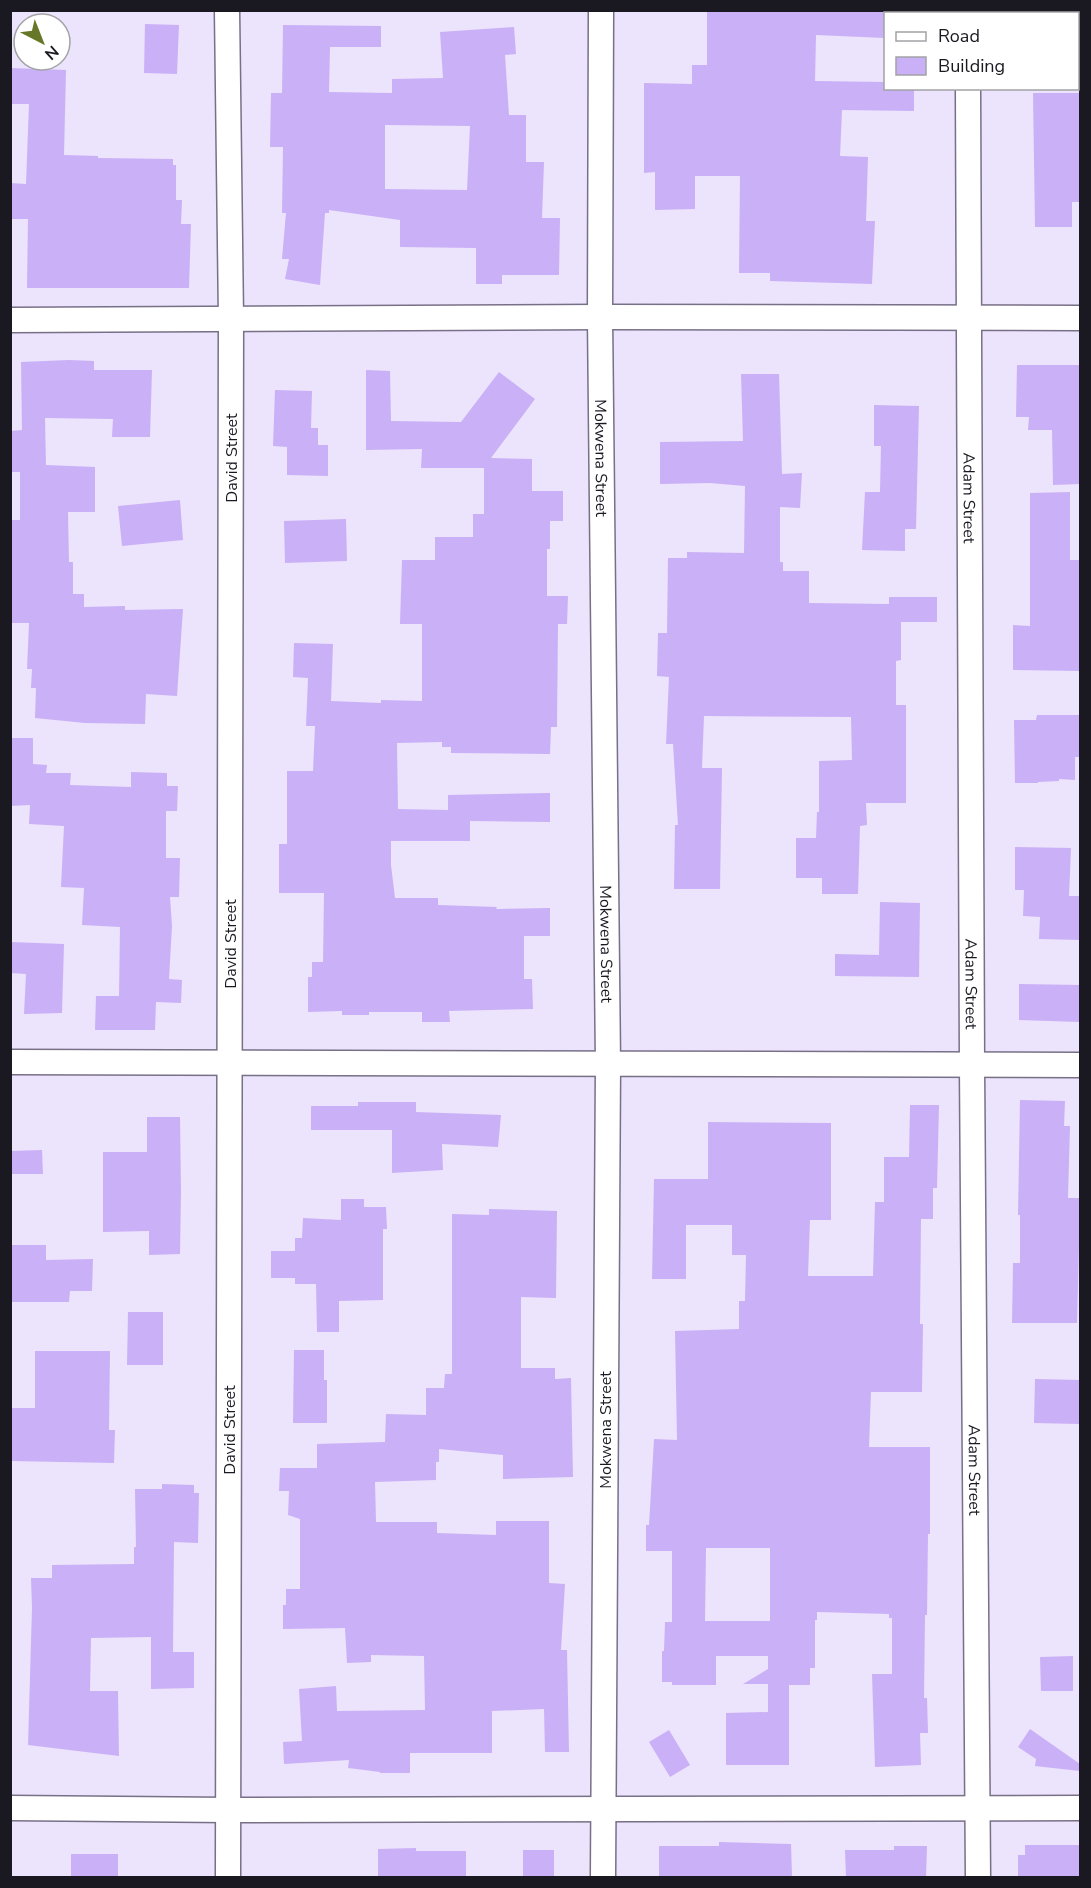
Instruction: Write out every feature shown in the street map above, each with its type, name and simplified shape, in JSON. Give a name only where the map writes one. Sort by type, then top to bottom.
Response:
[{"type":"street","name":"David Street","points":[[227,10],[231,319],[228,1878]]},
{"type":"street","name":"Mokwena Street","points":[[601,10],[600,317],[608,1064],[603,1878]]},
{"type":"street","name":"Adam Street","points":[[968,90],[978,1878]]},
{"type":"street","points":[[10,320],[600,317],[1080,318]]},
{"type":"street","points":[[10,1062],[1080,1065]]},
{"type":"street","points":[[10,1808],[228,1810],[1080,1808]]},
{"type":"building","points":[[707,10],[885,10],[884,38],[816,35],[815,81],[884,82],[884,90],[914,90],[914,111],[842,110],[840,156],[868,157],[866,221],[875,221],[872,284],[770,281],[770,273],[739,273],[740,176],[695,176],[695,209],[655,210],[655,172],[644,173],[644,83],[692,84],[692,65],[707,65]]},
{"type":"building","points":[[145,24],[179,25],[177,74],[144,73]]},
{"type":"building","points":[[283,25],[381,26],[381,47],[330,47],[329,92],[392,93],[392,79],[443,78],[440,32],[514,27],[516,54],[505,55],[509,115],[526,115],[526,162],[544,162],[542,218],[560,218],[559,275],[502,275],[502,284],[476,284],[476,248],[400,247],[400,220],[329,210],[329,213],[325,213],[320,285],[285,279],[289,259],[282,259],[286,213],[282,213],[283,147],[270,147],[271,93],[282,93]],"holes":[[[385,125],[470,126],[467,190],[385,189]]]},
{"type":"building","points":[[10,68],[12,72],[66,72],[64,155],[173,159],[173,165],[176,165],[176,200],[182,200],[181,224],[191,224],[189,288],[27,288],[28,219],[10,219],[10,183],[26,184],[29,104],[10,104]]},
{"type":"building","points":[[1033,93],[1080,93],[1080,202],[1072,202],[1072,227],[1035,227]]},
{"type":"building","points":[[94,361],[94,370],[152,370],[150,437],[112,437],[113,419],[45,418],[46,465],[95,467],[95,512],[68,512],[69,562],[73,562],[73,594],[84,594],[84,607],[125,606],[125,610],[183,609],[177,696],[146,694],[145,724],[85,723],[35,718],[36,688],[31,688],[32,669],[27,669],[29,623],[10,623],[10,520],[20,520],[20,472],[11,472],[10,431],[22,430],[21,362]]},
{"type":"building","points":[[1017,365],[1080,365],[1080,484],[1053,485],[1052,430],[1028,430],[1029,417],[1016,417]]},
{"type":"building","points":[[366,370],[390,371],[391,421],[461,422],[499,372],[535,399],[491,458],[532,459],[532,491],[563,491],[563,521],[550,521],[550,549],[547,549],[547,596],[568,596],[567,624],[558,624],[557,727],[551,727],[550,754],[451,753],[451,747],[442,747],[442,742],[397,743],[398,809],[448,810],[448,795],[550,793],[550,822],[470,821],[470,841],[391,841],[395,898],[438,898],[438,905],[497,907],[496,909],[550,908],[550,936],[524,936],[524,979],[532,979],[533,1009],[449,1011],[450,1022],[422,1022],[422,1012],[369,1012],[369,1015],[342,1015],[342,1011],[308,1012],[308,977],[312,977],[312,962],[323,962],[324,893],[279,893],[279,844],[287,844],[287,771],[313,771],[315,726],[306,726],[308,678],[293,677],[294,643],[333,644],[331,701],[381,703],[381,700],[422,701],[422,624],[400,624],[402,560],[435,560],[435,537],[473,537],[473,514],[484,514],[484,468],[421,468],[422,449],[366,450]]},
{"type":"building","points":[[741,374],[779,374],[782,474],[802,473],[800,508],[780,507],[780,562],[783,562],[783,571],[809,571],[809,603],[889,604],[889,597],[937,597],[937,622],[901,622],[901,660],[896,661],[896,705],[906,705],[906,803],[866,803],[867,825],[860,826],[858,894],[822,894],[822,878],[796,878],[796,838],[816,838],[817,812],[819,812],[819,761],[852,760],[851,717],[704,716],[702,768],[722,768],[720,889],[674,889],[675,825],[678,825],[673,744],[666,744],[669,677],[657,676],[658,633],[667,633],[668,558],[687,558],[687,552],[744,553],[745,486],[710,483],[660,484],[660,442],[743,441]]},
{"type":"building","points":[[275,390],[312,391],[311,428],[318,428],[318,445],[328,445],[328,476],[287,475],[287,447],[273,446]]},
{"type":"building","points":[[874,405],[919,406],[916,529],[905,529],[905,551],[862,550],[865,492],[880,492],[881,446],[874,446]]},
{"type":"building","points":[[1070,492],[1070,560],[1079,560],[1080,671],[1013,670],[1013,625],[1030,626],[1030,493]]},
{"type":"building","points":[[180,500],[183,540],[122,546],[118,506]]},
{"type":"building","points":[[346,519],[347,561],[285,563],[284,521]]},
{"type":"building","points":[[1037,715],[1080,715],[1080,757],[1075,757],[1075,780],[1015,783],[1014,720],[1036,720]]},
{"type":"building","points":[[10,738],[33,738],[33,764],[47,765],[46,773],[71,773],[70,785],[131,787],[131,772],[167,773],[167,786],[178,786],[177,811],[166,811],[166,858],[180,858],[179,897],[170,897],[172,926],[169,979],[182,980],[181,1003],[156,1002],[155,1030],[95,1030],[96,996],[119,996],[120,927],[82,925],[84,888],[61,887],[64,826],[29,824],[30,805],[10,806]]},
{"type":"building","points":[[1015,847],[1071,848],[1069,896],[1080,896],[1080,940],[1039,939],[1040,917],[1023,916],[1024,890],[1015,890]]},
{"type":"building","points":[[880,902],[920,903],[919,977],[835,976],[835,954],[879,955]]},
{"type":"building","points":[[10,942],[64,944],[62,1013],[24,1014],[26,974],[10,973]]},
{"type":"building","points":[[1019,984],[1080,985],[1080,1022],[1019,1020]]},
{"type":"building","points":[[1020,1100],[1065,1101],[1064,1126],[1070,1126],[1068,1198],[1080,1198],[1077,1323],[1012,1323],[1013,1263],[1020,1263],[1020,1215],[1018,1215]]},
{"type":"building","points":[[358,1102],[416,1102],[416,1112],[501,1115],[498,1147],[442,1144],[443,1170],[392,1173],[392,1130],[311,1130],[311,1106],[358,1106]]},
{"type":"building","points":[[910,1105],[939,1105],[937,1188],[933,1188],[933,1219],[921,1219],[922,1392],[871,1392],[869,1447],[930,1447],[930,1534],[928,1534],[927,1615],[925,1615],[924,1698],[927,1698],[928,1733],[920,1733],[921,1765],[875,1767],[872,1674],[892,1674],[892,1618],[889,1618],[889,1614],[817,1612],[815,1668],[810,1668],[810,1685],[789,1685],[789,1765],[726,1765],[726,1713],[768,1712],[768,1684],[743,1684],[768,1669],[768,1656],[716,1656],[716,1685],[672,1685],[672,1682],[662,1682],[665,1622],[672,1622],[672,1551],[646,1551],[646,1525],[649,1525],[654,1439],[677,1440],[675,1331],[739,1329],[739,1301],[745,1301],[746,1255],[732,1255],[732,1225],[686,1225],[686,1279],[652,1279],[654,1179],[708,1179],[708,1122],[831,1123],[831,1220],[810,1220],[808,1276],[873,1276],[875,1202],[884,1202],[884,1157],[909,1157]],"holes":[[[706,1548],[770,1548],[770,1621],[705,1621]]]},
{"type":"building","points":[[147,1117],[180,1117],[180,1254],[149,1255],[149,1231],[103,1232],[103,1152],[147,1152]]},
{"type":"building","points":[[42,1150],[43,1174],[10,1174],[10,1151]]},
{"type":"building","points":[[341,1199],[364,1199],[364,1207],[386,1207],[387,1229],[383,1229],[383,1300],[339,1301],[339,1332],[317,1332],[316,1284],[295,1284],[295,1278],[271,1278],[271,1251],[295,1251],[295,1238],[302,1238],[303,1218],[341,1220]]},
{"type":"building","points":[[489,1209],[557,1211],[556,1298],[521,1297],[521,1368],[555,1368],[555,1379],[571,1378],[573,1477],[503,1479],[503,1455],[439,1449],[436,1480],[375,1482],[376,1522],[437,1522],[437,1533],[496,1535],[496,1521],[549,1521],[549,1583],[565,1584],[561,1650],[567,1650],[569,1752],[545,1752],[544,1709],[492,1711],[492,1753],[410,1753],[410,1773],[380,1773],[348,1768],[349,1760],[284,1764],[283,1742],[302,1741],[299,1689],[336,1686],[337,1711],[425,1710],[424,1656],[371,1655],[371,1662],[347,1663],[345,1628],[283,1629],[286,1589],[300,1589],[300,1519],[288,1515],[289,1491],[279,1491],[280,1468],[317,1468],[317,1444],[385,1442],[386,1414],[426,1415],[426,1388],[444,1388],[445,1374],[452,1374],[452,1214],[489,1215]]},
{"type":"building","points":[[11,1245],[46,1245],[46,1260],[93,1259],[92,1291],[70,1291],[69,1302],[11,1302]]},
{"type":"building","points":[[128,1312],[163,1312],[163,1365],[127,1365]]},
{"type":"building","points":[[294,1350],[324,1350],[327,1423],[293,1423]]},
{"type":"building","points":[[35,1351],[110,1351],[109,1430],[115,1430],[114,1463],[10,1461],[10,1408],[35,1408]]},
{"type":"building","points":[[1035,1379],[1080,1380],[1080,1424],[1034,1423]]},
{"type":"building","points":[[162,1484],[194,1485],[194,1493],[199,1493],[198,1543],[174,1542],[173,1652],[194,1652],[194,1688],[151,1689],[151,1637],[91,1638],[90,1691],[118,1691],[119,1756],[28,1745],[31,1578],[52,1578],[52,1565],[134,1564],[135,1489],[162,1489]]},
{"type":"building","points":[[1073,1656],[1073,1691],[1041,1691],[1040,1657]]},
{"type":"building","points":[[1030,1729],[1080,1764],[1080,1771],[1035,1766],[1036,1759],[1018,1747]]},
{"type":"building","points":[[669,1730],[690,1765],[670,1777],[649,1742]]},
{"type":"building","points":[[719,1842],[791,1844],[792,1876],[659,1878],[659,1846],[719,1846]]},
{"type":"building","points":[[1025,1845],[1080,1845],[1080,1878],[1018,1878],[1018,1855],[1025,1855]]},
{"type":"building","points":[[894,1846],[927,1846],[926,1878],[846,1878],[845,1850],[894,1850]]},
{"type":"building","points":[[416,1848],[416,1851],[466,1851],[466,1878],[378,1878],[378,1849]]},
{"type":"building","points":[[523,1850],[554,1850],[554,1878],[523,1878]]},
{"type":"building","points":[[71,1854],[118,1854],[118,1878],[71,1878]]}]
